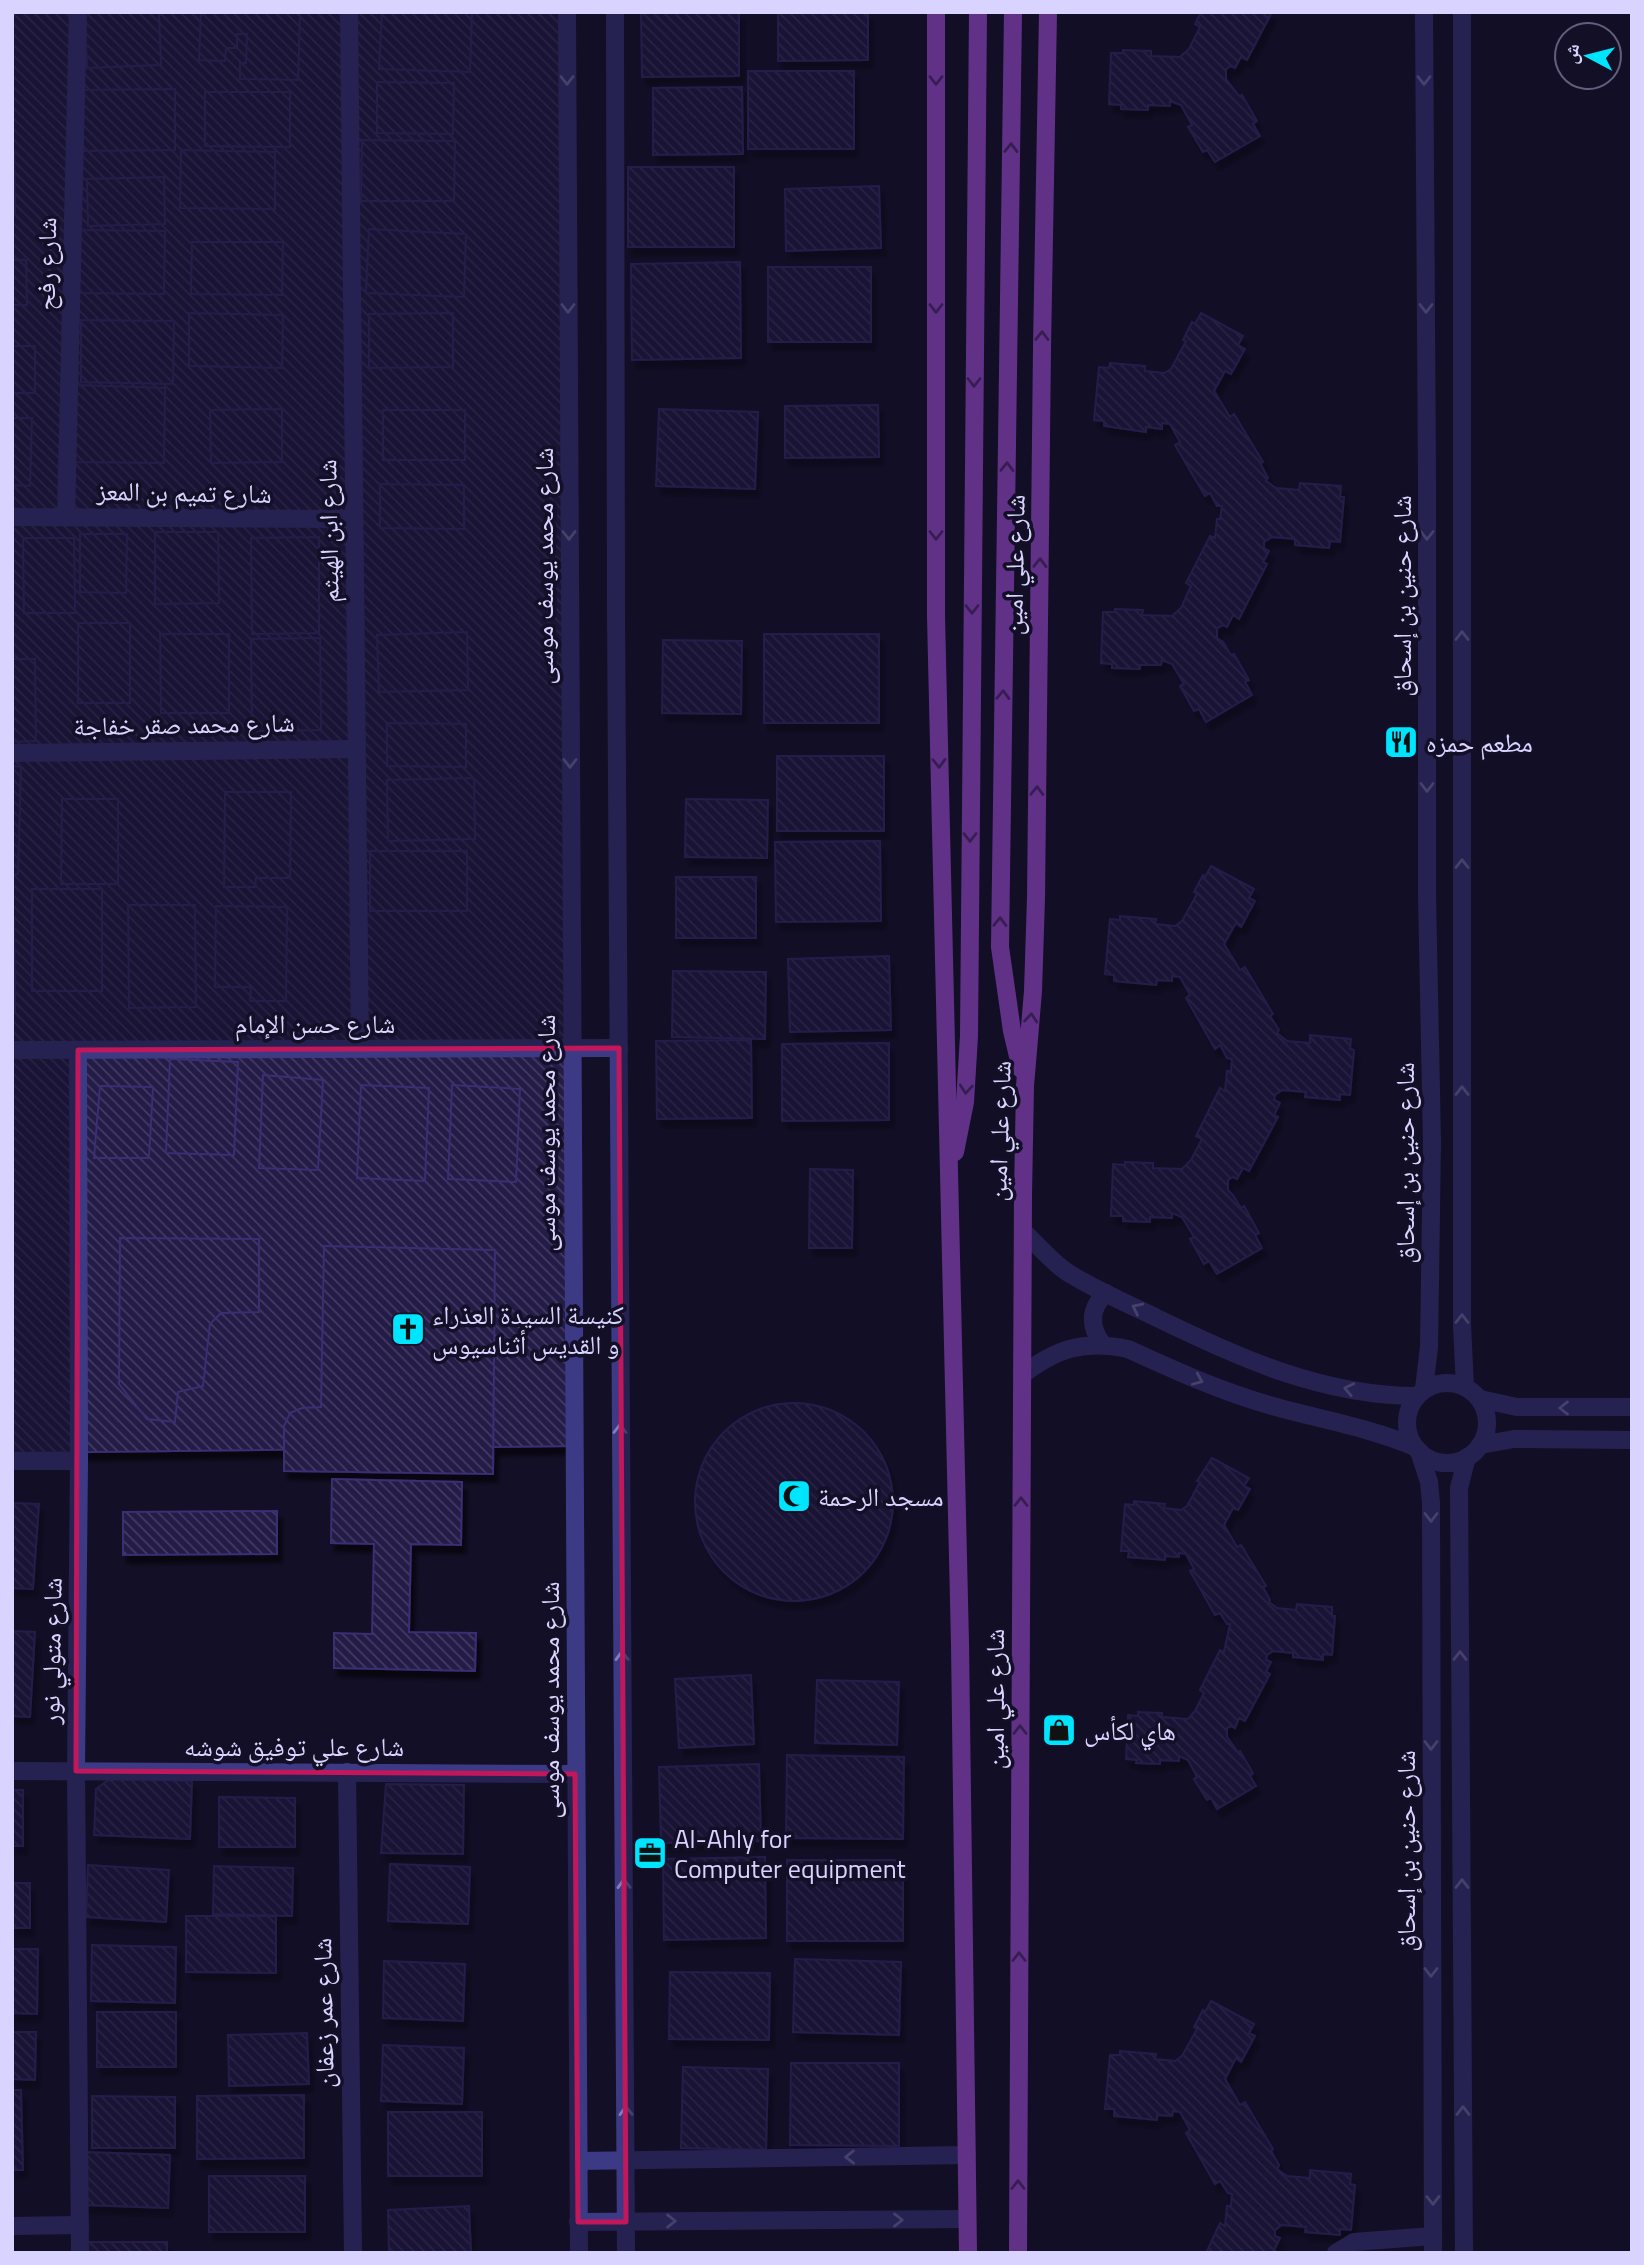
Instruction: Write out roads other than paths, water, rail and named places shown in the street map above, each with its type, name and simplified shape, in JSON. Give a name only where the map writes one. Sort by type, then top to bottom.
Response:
[{"type":"main road","name":"شارع علي امين","points":[[936,12],[936,616],[960,1671],[968,2253]]},
{"type":"main road","points":[[949,1188],[965,1102],[969,1036],[978,12]]},
{"type":"main road","points":[[1013,12],[1000,947],[1012,1031],[1025,1086]]},
{"type":"main road","name":"شارع علي امين","points":[[1018,2253],[1023,1231],[1025,1086],[1033,991],[1036,898],[1048,12]]},
{"type":"street","name":"شارع رفح","points":[[66,517],[78,12]]},
{"type":"street","name":"شارع ابن الهيثم","points":[[349,12],[360,1049]]},
{"type":"street","name":"شارع محمد يوسف موسى","points":[[567,12],[579,2253]]},
{"type":"street","points":[[615,12],[626,2253]]},
{"type":"street","name":"شارع حنين بن إسحاق","points":[[1421,1393],[1429,1336],[1432,1142],[1427,895],[1424,12]]},
{"type":"street","points":[[1462,12],[1462,1325],[1465,1387]]},
{"type":"street","name":"شارع تميم بن المعز","points":[[12,517],[354,519]]},
{"type":"street","name":"شارع محمد صقر خفاجة","points":[[12,753],[356,748]]},
{"type":"street","name":"شارع حسن الإمام","points":[[12,1050],[619,1048]]},
{"type":"street","name":"شارع متولي نور","points":[[78,1050],[79,1461],[76,1771],[80,2253]]},
{"type":"street","points":[[1023,1231],[1069,1273],[1237,1356],[1277,1371],[1363,1392],[1421,1393]]},
{"type":"street","points":[[1103,1345],[1093,1331],[1092,1322],[1095,1306],[1106,1293]]},
{"type":"street","points":[[1022,1375],[1042,1359],[1079,1347],[1103,1345],[1128,1349],[1206,1384],[1255,1401],[1363,1428],[1442,1462],[1455,1462],[1474,1451],[1514,1439],[1632,1440]]},
{"type":"street","points":[[1417,1449],[1409,1435],[1407,1422],[1410,1408],[1421,1393],[1437,1384],[1451,1383],[1465,1387],[1479,1399],[1486,1414],[1486,1430],[1459,1488],[1464,2253]]},
{"type":"street","points":[[1479,1399],[1517,1407],[1632,1407]]},
{"type":"street","name":"شارع حنين بن إسحاق","points":[[1417,1449],[1429,1482],[1431,1503],[1433,2244]]},
{"type":"street","points":[[12,1461],[79,1461]]},
{"type":"street","name":"شارع علي توفيق شوشه","points":[[12,1771],[575,1774]]},
{"type":"street","name":"شارع عمر زعفان","points":[[346,1772],[353,2253]]},
{"type":"street","points":[[579,2161],[967,2155]]},
{"type":"street","points":[[578,2222],[967,2219]]},
{"type":"street","points":[[12,2226],[80,2225]]},
{"type":"street","points":[[1336,2253],[1354,2242],[1433,2244]]},
{"type":"place","name":"مطعم حمزه","points":[[1401,742]]},
{"type":"place","name":"كنيسة السيدة العذراء و القديس أثناسيوس","points":[[408,1329]]},
{"type":"place","name":"مسجد الرحمة","points":[[794,1496]]},
{"type":"place","name":"هاي لكأس","points":[[1059,1730]]},
{"type":"place","name":"Al-Ahly for Computer equipment","points":[[650,1853]]}]
